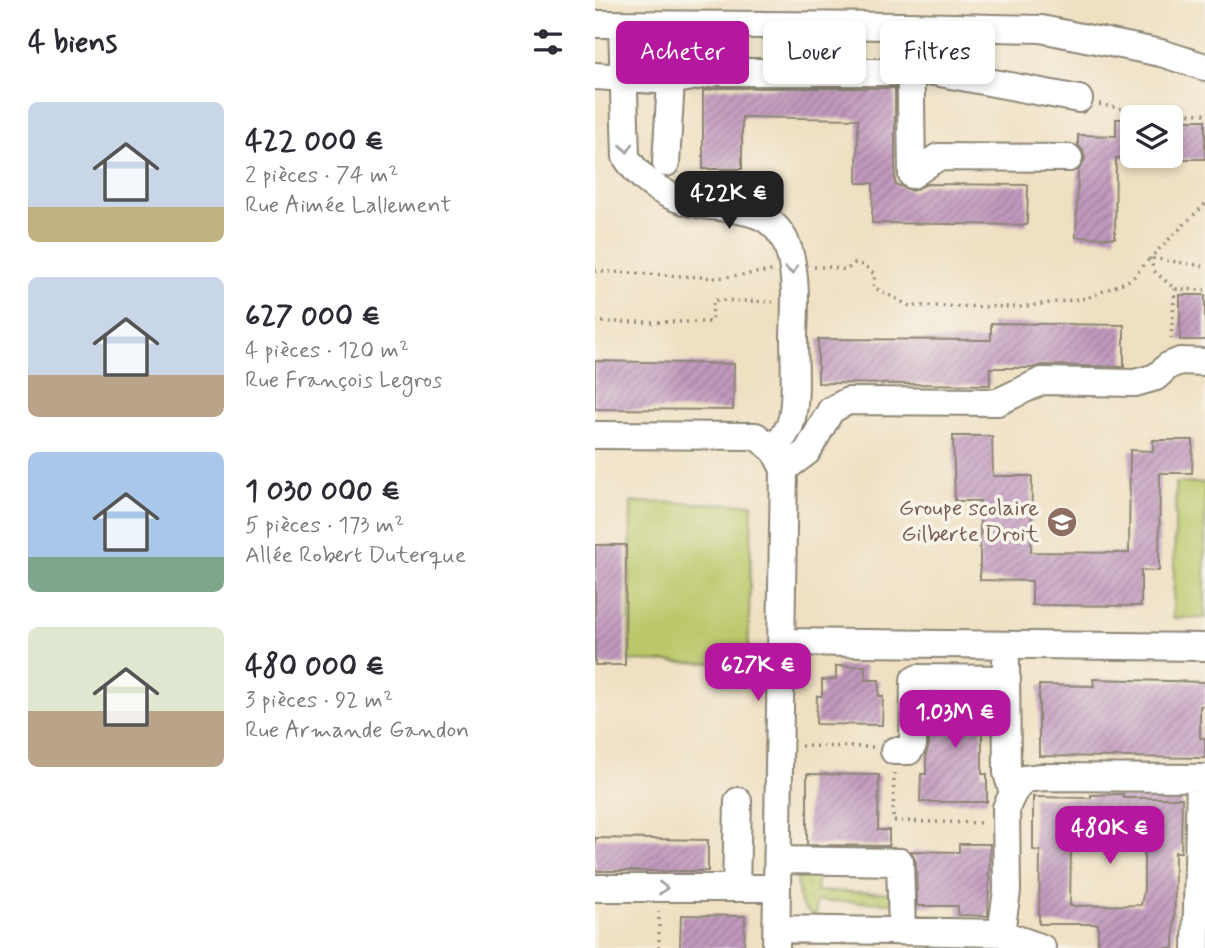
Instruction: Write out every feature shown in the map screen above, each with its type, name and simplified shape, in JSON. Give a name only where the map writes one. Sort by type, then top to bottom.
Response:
[{"type":"street","points":[[595,24],[616,25]]},
{"type":"street","points":[[749,25],[880,26]]},
{"type":"street","points":[[995,28],[1041,29],[1161,53],[1205,66]]},
{"type":"street","points":[[749,72],[880,74]]},
{"type":"street","points":[[595,76],[616,79]]},
{"type":"street","points":[[995,83],[1079,99]]},
{"type":"street","points":[[624,84],[626,157],[635,171],[662,191],[686,201],[749,210],[768,220],[781,233],[793,268],[793,406],[790,426],[779,460],[782,642],[777,938],[902,931],[1002,933],[1042,948]]},
{"type":"street","points":[[666,163],[671,84]]},
{"type":"street","points":[[911,84],[912,175],[938,157],[1069,158]]},
{"type":"street","points":[[779,460],[807,452],[831,410],[848,401],[998,402],[1042,381],[1135,383],[1156,377],[1168,366],[1180,361],[1205,362]]},
{"type":"street","points":[[595,435],[756,436],[779,460]]},
{"type":"street","points":[[782,642],[1205,647]]},
{"type":"street","points":[[1006,644],[1007,774],[1013,793]]},
{"type":"street","points":[[894,751],[909,751],[913,746],[914,680],[1007,679]]},
{"type":"street","points":[[1002,933],[1007,891],[1006,808],[1024,779],[1203,779],[1202,877],[1196,948]]},
{"type":"street","points":[[736,888],[737,801]]},
{"type":"street","points":[[778,860],[899,862],[902,931]]},
{"type":"street","points":[[595,887],[777,888]]},
{"type":"path","points":[[1079,99],[1132,111],[1205,114]]},
{"type":"path","points":[[595,271],[717,278],[793,268],[828,267],[846,270],[855,263],[875,275],[873,288],[910,306],[1020,307],[1087,298],[1132,279],[1205,205]]},
{"type":"path","points":[[1150,258],[1205,266]]},
{"type":"path","points":[[1150,258],[1154,271],[1175,289],[1205,290]]},
{"type":"path","points":[[1168,366],[1175,289]]},
{"type":"path","points":[[595,322],[711,322],[714,300],[795,302]]},
{"type":"path","points":[[781,746],[894,747],[893,821],[1006,824]]},
{"type":"path","points":[[659,888],[659,948]]},
{"type":"green space","points":[[1176,483],[1205,483],[1205,618],[1173,618]]},
{"type":"green space","points":[[631,502],[752,504],[748,664],[629,661]]},
{"type":"green space","points":[[797,870],[818,871],[816,891],[893,893],[893,903],[816,901],[816,916],[801,904]]},
{"type":"building","points":[[719,88],[895,88],[895,184],[912,191],[927,184],[1028,185],[1027,225],[872,223],[873,183],[857,183],[858,119],[742,117],[742,169],[703,169],[703,91]]},
{"type":"building","points":[[1116,119],[1120,119],[1120,158],[1116,158],[1115,238],[1076,237],[1078,171],[1085,159],[1078,145],[1078,135],[1116,136]]},
{"type":"building","points":[[1183,120],[1205,120],[1205,159],[1183,159]]},
{"type":"building","points":[[1180,295],[1205,295],[1205,340],[1180,340]]},
{"type":"building","points":[[991,323],[1124,325],[1124,367],[1042,365],[1032,368],[990,368],[990,385],[818,383],[818,339],[991,340]]},
{"type":"building","points":[[595,361],[734,364],[733,410],[595,409]]},
{"type":"building","points":[[953,436],[992,436],[993,476],[1032,476],[1031,552],[1129,553],[1130,450],[1153,451],[1153,440],[1193,440],[1192,473],[1160,473],[1159,571],[1141,570],[1141,606],[1032,605],[1032,581],[980,580],[980,501],[955,501]]},
{"type":"building","points":[[595,545],[626,545],[625,665],[595,665]]},
{"type":"building","points":[[836,666],[865,666],[865,680],[879,680],[879,696],[883,696],[882,725],[816,724],[817,696],[822,696],[822,680],[836,679]]},
{"type":"building","points":[[1093,679],[1205,682],[1205,706],[1200,706],[1200,738],[1205,738],[1205,758],[1039,756],[1039,685],[1094,686]]},
{"type":"building","points":[[930,694],[987,695],[987,718],[982,718],[982,774],[987,774],[987,802],[920,802],[921,774],[926,774],[929,745]]},
{"type":"building","points":[[807,774],[879,775],[878,830],[889,830],[889,846],[807,845]]},
{"type":"building","points":[[1091,795],[1182,798],[1181,852],[1175,852],[1174,948],[1098,948],[1098,924],[1039,924],[1040,851],[1033,850],[1033,797],[1091,798]],"holes":[[[1064,814],[1150,816],[1150,852],[1144,852],[1144,890],[1141,905],[1070,906],[1071,851],[1063,851]]]},
{"type":"building","points":[[595,838],[708,840],[708,871],[595,871]]},
{"type":"building","points":[[959,844],[990,844],[988,916],[958,915],[958,906],[917,906],[916,862],[911,851],[959,852]]},
{"type":"building","points":[[681,915],[745,916],[744,948],[680,948]]},
{"type":"place","name":"Groupe scolaire Gilberte Droit","points":[[1062,522]]}]
